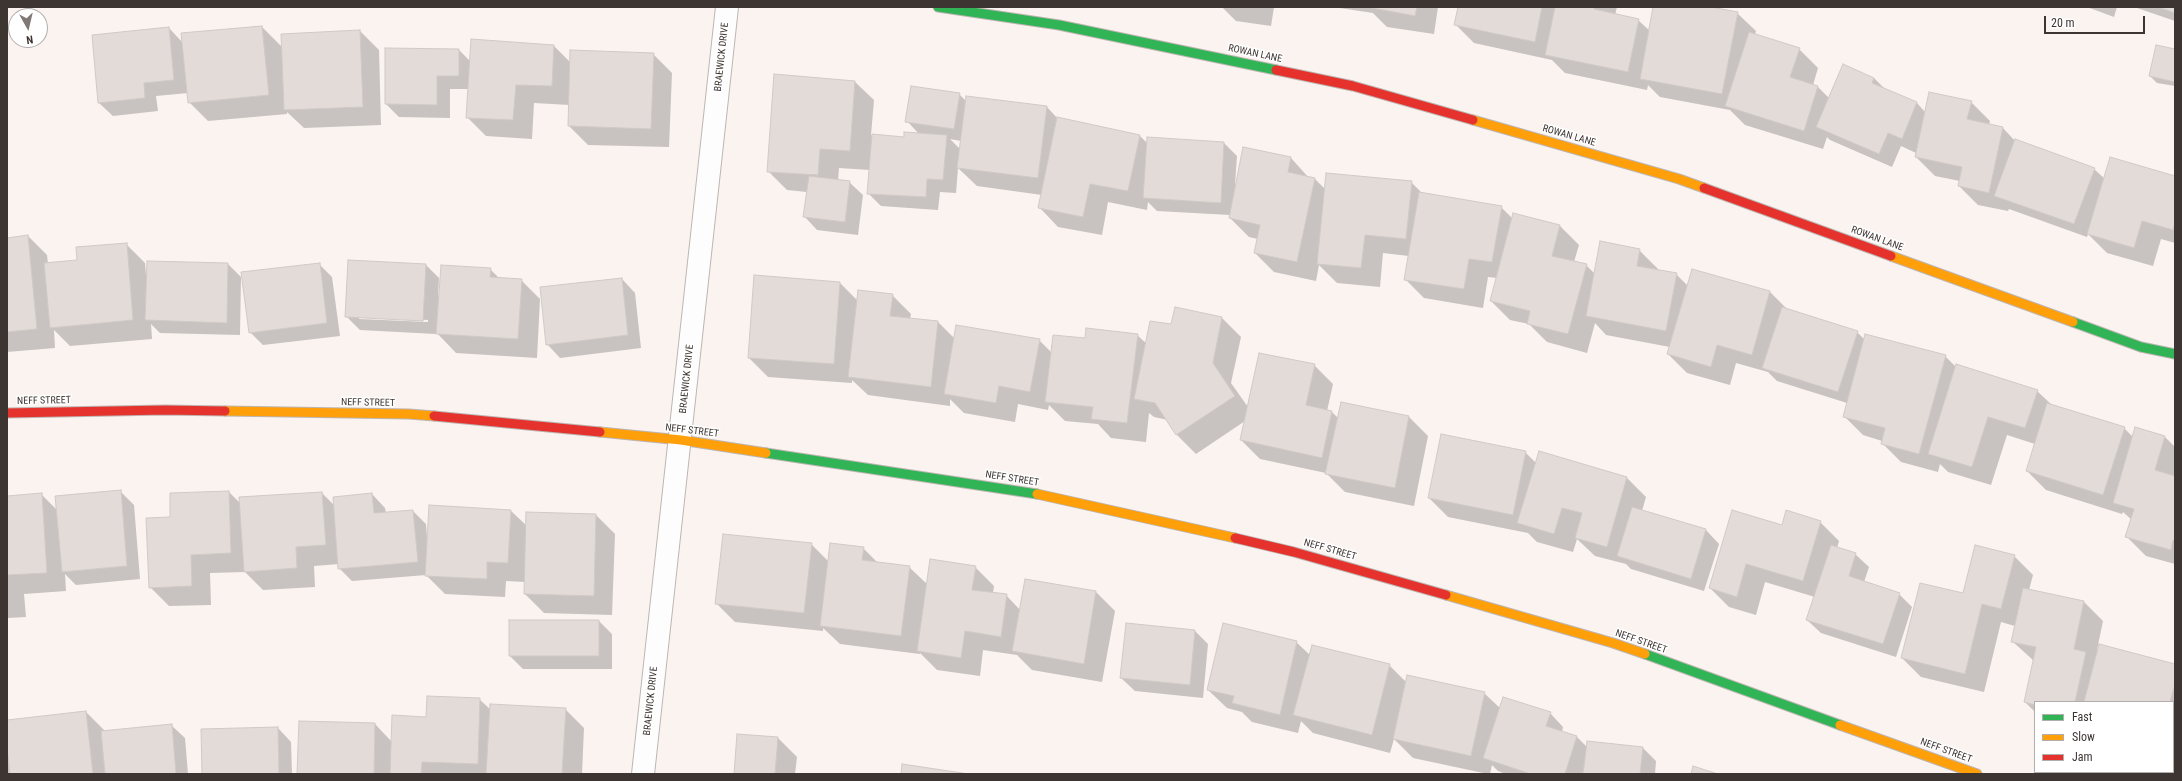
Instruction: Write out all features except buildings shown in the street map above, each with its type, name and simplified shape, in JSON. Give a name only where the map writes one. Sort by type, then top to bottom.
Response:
[{"type":"street","name":"BRAEWICK DRIVE","points":[[643,774],[681,440],[727,7]]},
{"type":"street","name":"ROWAN LANE","points":[[938,7],[1059,25],[1353,86],[1679,179],[2141,347],[2175,354]]},
{"type":"street","name":"NEFF STREET","points":[[7,413],[165,410],[409,414],[681,440],[1055,497],[1294,552],[1613,643],[1977,774]]},
{"type":"traffic: fast","points":[[938,7],[1059,25],[1276,70]]},
{"type":"traffic: fast","points":[[2073,322],[2141,347],[2175,354]]},
{"type":"traffic: fast","points":[[766,453],[1037,494]]},
{"type":"traffic: fast","points":[[1645,654],[1840,725]]},
{"type":"traffic: slow","points":[[1473,120],[1679,179],[1704,188]]},
{"type":"traffic: slow","points":[[1891,256],[2073,322]]},
{"type":"traffic: slow","points":[[225,411],[409,414],[434,416]]},
{"type":"traffic: slow","points":[[600,432],[681,440],[766,453]]},
{"type":"traffic: slow","points":[[1037,494],[1235,538]]},
{"type":"traffic: slow","points":[[1446,595],[1613,643],[1645,654]]},
{"type":"traffic: slow","points":[[1840,725],[1977,774]]},
{"type":"traffic: jam","points":[[1276,70],[1353,86],[1473,120]]},
{"type":"traffic: jam","points":[[1704,188],[1891,256]]},
{"type":"traffic: jam","points":[[7,413],[165,410],[225,411]]},
{"type":"traffic: jam","points":[[434,416],[600,432]]},
{"type":"traffic: jam","points":[[1235,538],[1294,552],[1446,595]]}]
